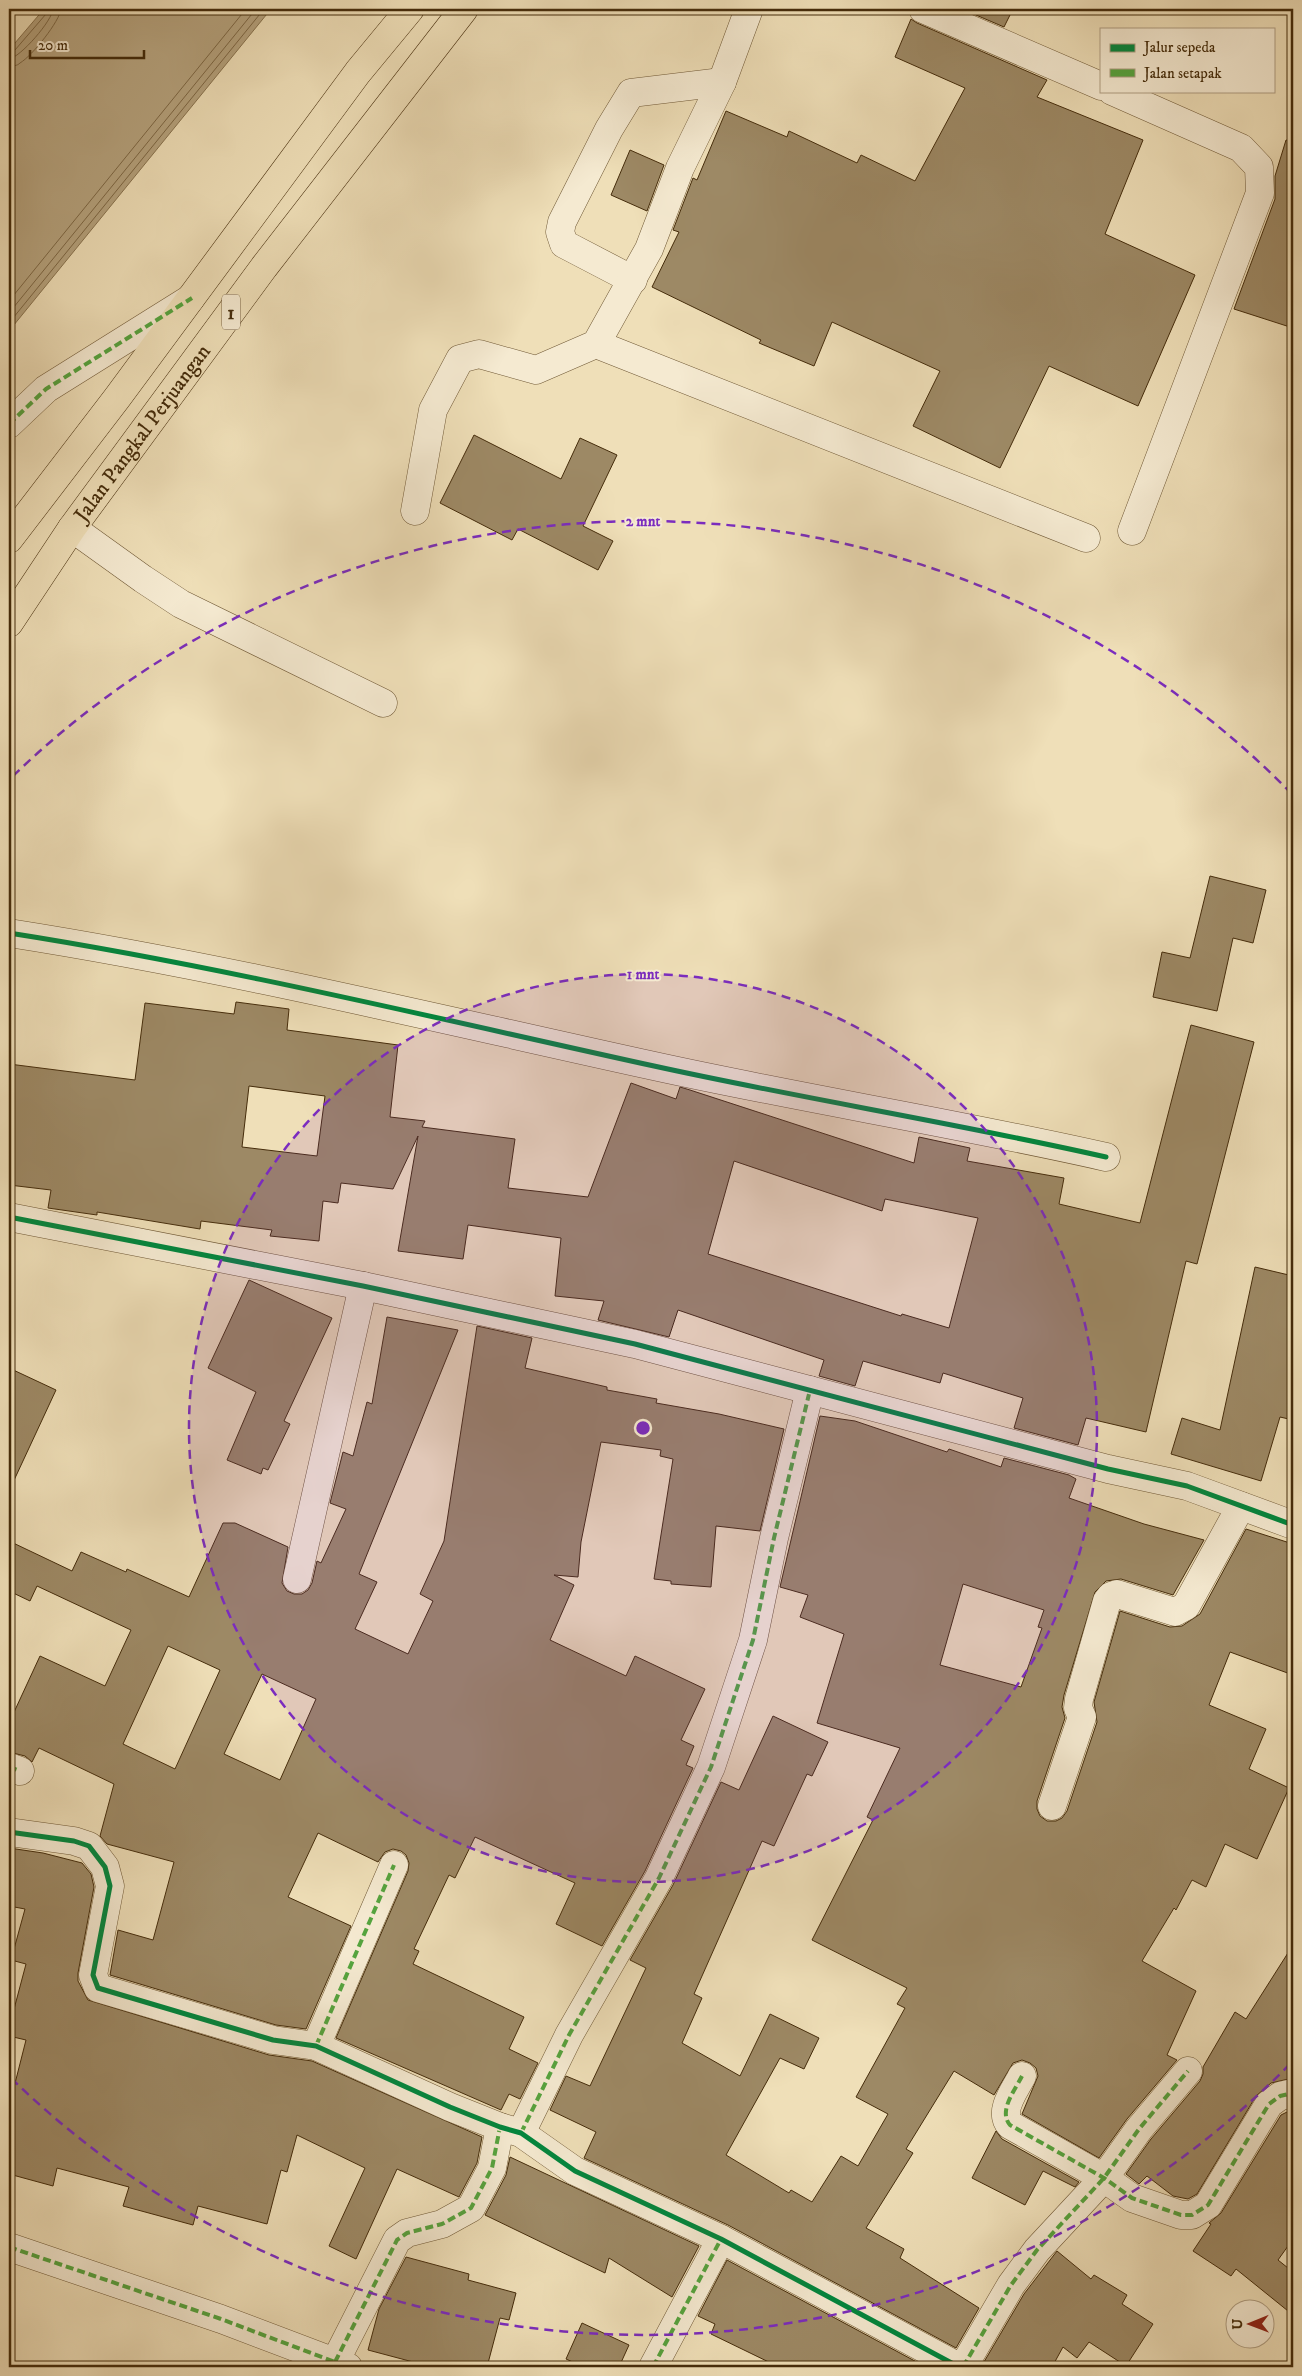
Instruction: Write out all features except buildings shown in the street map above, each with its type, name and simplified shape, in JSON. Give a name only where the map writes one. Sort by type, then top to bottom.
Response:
[{"type":"main road","name":"Jalan Pangkal Perjuangan","points":[[9,539],[192,298],[358,72],[410,9]]},
{"type":"main road","name":"Jalan Pangkal Perjuangan","points":[[9,623],[82,535],[264,266],[397,92],[464,9]]},
{"type":"street","points":[[415,511],[433,410],[460,359],[479,354],[536,370],[596,344],[633,280],[648,249],[680,168],[722,82],[749,9]]},
{"type":"street","points":[[923,9],[1100,86]]},
{"type":"street","points":[[633,280],[564,244],[560,232],[562,222],[609,129],[631,93],[722,82]]},
{"type":"street","points":[[1114,92],[1241,148],[1259,167],[1260,193],[1132,531]]},
{"type":"street","points":[[9,424],[46,389],[192,298]]},
{"type":"street","points":[[596,344],[1086,538]]},
{"type":"street","points":[[82,535],[142,579],[181,604],[383,703]]},
{"type":"street","points":[[9,932],[86,945],[361,1000],[657,1067],[1020,1138],[1106,1157]]},
{"type":"street","points":[[9,1217],[363,1286],[635,1344],[1108,1468],[1188,1486],[1293,1525]]},
{"type":"street","points":[[297,1579],[363,1286]]},
{"type":"street","points":[[9,2247],[221,2319],[342,2365],[397,2240],[407,2233],[442,2224],[471,2208],[511,2130],[659,1878],[711,1767],[753,1640],[774,1538],[810,1390]]},
{"type":"street","points":[[1052,1806],[1082,1717],[1078,1708],[1079,1699],[1107,1601],[1111,1596],[1117,1594],[1175,1612],[1181,1611],[1186,1606],[1241,1506]]},
{"type":"street","points":[[9,1832],[74,1841],[89,1846],[105,1867],[110,1886],[93,1975],[98,1988],[273,2040],[316,2046],[511,2130],[575,2171],[721,2239],[959,2367]]},
{"type":"street","points":[[316,2046],[394,1865]]},
{"type":"street","points":[[963,2367],[1011,2285],[1037,2250],[1104,2178],[1139,2129],[1188,2071]]},
{"type":"street","points":[[1022,2076],[1005,2111],[1006,2120],[1010,2125],[1104,2178],[1132,2198],[1181,2215],[1192,2215],[1208,2205],[1268,2104],[1280,2096],[1293,2093]]},
{"type":"street","points":[[653,2367],[721,2239]]},
{"type":"water","points":[[44,9],[271,9],[9,331],[9,50]]},
{"type":"marked path","points":[[9,424],[46,389],[192,298]]},
{"type":"marked path","points":[[521,2133],[569,2035],[659,1878],[711,1767],[753,1640],[774,1538],[810,1390]]},
{"type":"marked path","points":[[9,1767],[20,1771]]},
{"type":"marked path","points":[[316,2046],[394,1865]]},
{"type":"marked path","points":[[963,2367],[1011,2285],[1037,2250],[1104,2178],[1139,2129],[1188,2071]]},
{"type":"marked path","points":[[1022,2076],[1007,2107],[1006,2113],[1010,2125],[1104,2178],[1132,2198],[1181,2215],[1192,2215],[1208,2205],[1269,2104],[1280,2096],[1293,2093]]},
{"type":"marked path","points":[[335,2362],[397,2240],[407,2233],[442,2224],[471,2208],[492,2168],[500,2127]]},
{"type":"marked path","points":[[653,2367],[721,2239]]},
{"type":"marked path","points":[[9,2247],[221,2319],[348,2367]]},
{"type":"cycle path","points":[[9,933],[252,978],[710,1078],[1106,1157]]},
{"type":"cycle path","points":[[9,1217],[363,1286],[635,1344],[1108,1469],[1187,1486],[1293,1525]]},
{"type":"cycle path","points":[[9,1832],[74,1841],[89,1846],[105,1867],[110,1886],[93,1975],[98,1988],[273,2040],[316,2046],[450,2107],[500,2127],[521,2133],[575,2171],[721,2239],[959,2367]]}]
